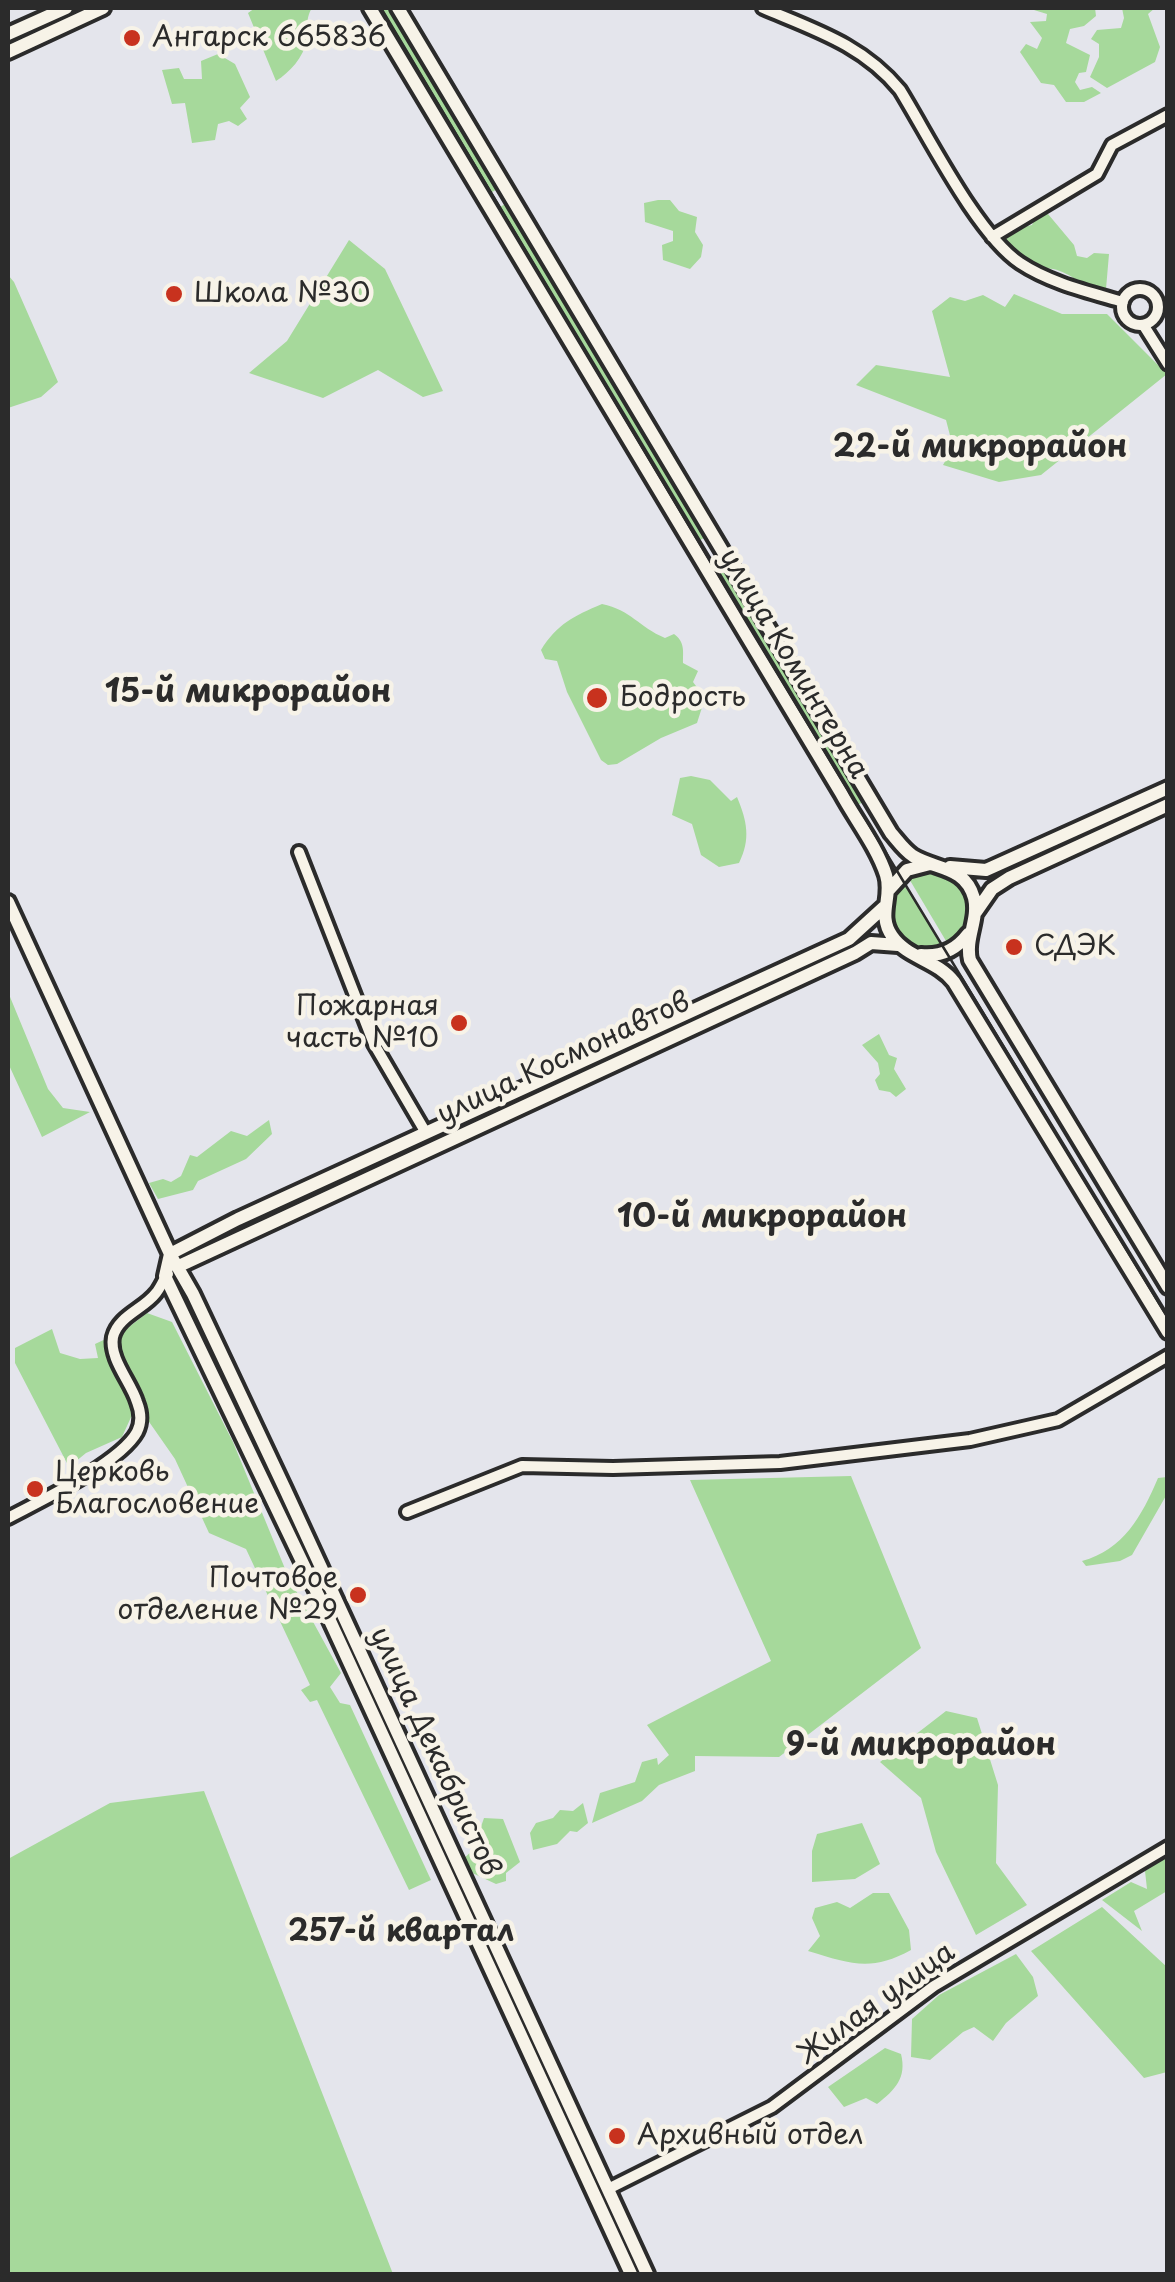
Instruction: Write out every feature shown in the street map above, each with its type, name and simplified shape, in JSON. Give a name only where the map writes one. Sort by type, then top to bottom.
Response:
[{"type":"street","points":[[8,34],[66,8]]},
{"type":"street","points":[[8,52],[102,8]]},
{"type":"street","name":"улица Коминтерна","points":[[370,8],[841,793],[885,872],[888,891]]},
{"type":"street","name":"улица Коминтерна","points":[[398,8],[891,833],[913,856],[957,874],[970,888],[975,915]]},
{"type":"street","points":[[763,8],[846,44],[887,74],[992,237],[1032,270],[1122,302]]},
{"type":"street","points":[[992,237],[1097,174],[1112,146],[1168,115]]},
{"type":"street","points":[[1155,296],[1168,288]]},
{"type":"street","points":[[1144,326],[1157,313],[1155,296],[1136,289],[1122,302],[1121,310],[1127,320],[1144,326],[1168,364]]},
{"type":"street","points":[[1168,788],[993,867],[975,871],[920,865],[907,870],[888,891],[884,907],[889,932],[954,982],[1168,1332]]},
{"type":"street","points":[[1168,805],[992,889],[975,915],[969,933],[970,960],[1168,1287]]},
{"type":"street","points":[[298,852],[374,1044],[426,1133]]},
{"type":"street","name":"улица Декабристов","points":[[8,902],[170,1254],[284,1486],[631,2274]]},
{"type":"street","name":"улица Космонавтов","points":[[170,1254],[238,1219],[849,938],[884,907]]},
{"type":"street","name":"улица Космонавтов","points":[[179,1266],[871,942],[892,942],[908,950],[937,955],[956,948],[969,933]]},
{"type":"street","points":[[710,1000],[717,1017]]},
{"type":"street","points":[[238,1219],[245,1234]]},
{"type":"street","points":[[8,1518],[63,1489],[108,1459],[136,1433],[141,1418],[137,1400],[112,1341],[118,1326],[156,1294],[166,1276],[170,1254]]},
{"type":"street","points":[[166,1276],[179,1266]]},
{"type":"street","name":"улица Декабристов","points":[[166,1276],[647,2274]]},
{"type":"street","points":[[407,1512],[522,1466],[613,1468],[780,1463],[970,1440],[1058,1420],[1168,1356]]},
{"type":"street","points":[[268,1493],[284,1486]]},
{"type":"street","name":"Жилая улица","points":[[608,2189],[772,2107],[934,1986],[1168,1847]]},
{"type":"green space","points":[[255,8],[312,8],[302,53],[276,81],[248,13]]},
{"type":"green space","points":[[375,8],[391,8],[499,188],[487,195]]},
{"type":"green space","points":[[1036,8],[1095,8],[1096,16],[1084,26],[1070,29],[1066,43],[1090,55],[1086,72],[1079,73],[1075,82],[1080,90],[1092,87],[1101,93],[1084,102],[1066,102],[1054,85],[1041,83],[1020,52],[1026,44],[1037,49],[1042,38],[1030,22],[1046,21],[1047,14]]},
{"type":"green space","points":[[1122,8],[1155,8],[1148,14],[1160,47],[1155,62],[1107,88],[1090,77],[1099,57],[1099,44],[1091,39],[1097,30],[1121,28]]},
{"type":"green space","points":[[218,54],[235,64],[250,97],[240,108],[247,119],[238,126],[229,121],[218,124],[215,140],[192,143],[185,103],[172,104],[162,70],[179,68],[184,79],[202,79],[201,61]]},
{"type":"green space","points":[[670,200],[679,211],[697,217],[695,232],[703,245],[701,257],[690,269],[663,260],[662,245],[673,241],[673,231],[645,222],[644,203]]},
{"type":"green space","points":[[508,202],[708,536],[696,542],[497,209]]},
{"type":"green space","points":[[1048,214],[1074,245],[1077,256],[1109,254],[1106,289],[1041,268],[1005,243],[1007,231],[1032,225],[1036,216]]},
{"type":"green space","points":[[349,240],[385,269],[443,391],[423,397],[378,370],[323,398],[249,373],[287,341]]},
{"type":"green space","points":[[8,275],[58,382],[41,397],[8,408]]},
{"type":"green space","points":[[1014,294],[1062,314],[1107,314],[1167,374],[1041,475],[999,482],[943,465],[953,447],[946,420],[856,385],[876,365],[950,377],[932,311],[950,297],[965,301],[983,295],[1005,307]]},
{"type":"green space","points":[[723,560],[867,801],[854,806],[710,566]]},
{"type":"green space","points":[[602,604],[620,610],[665,638],[674,634],[678,637],[683,647],[683,663],[698,671],[693,682],[705,698],[697,723],[608,765],[601,760],[567,692],[557,661],[545,659],[541,650],[567,622]]},
{"type":"green space","points":[[680,778],[710,780],[731,801],[737,797],[746,830],[739,863],[719,867],[701,855],[692,824],[672,815]]},
{"type":"green space","points":[[934,870],[957,881],[970,906],[966,924],[949,946],[908,877]]},
{"type":"green space","points":[[903,881],[944,949],[915,945],[895,931],[890,908]]},
{"type":"green space","points":[[8,992],[48,1089],[63,1108],[90,1112],[42,1137],[8,1063]]},
{"type":"green space","points":[[879,1034],[889,1055],[897,1058],[894,1069],[906,1089],[896,1097],[879,1090],[875,1080],[880,1074],[878,1063],[862,1045]]},
{"type":"green space","points":[[269,1120],[272,1134],[246,1159],[198,1181],[193,1190],[158,1199],[149,1183],[163,1179],[171,1182],[181,1176],[190,1155],[197,1157],[231,1131],[247,1136]]},
{"type":"green space","points":[[147,1313],[172,1322],[233,1442],[288,1576],[341,1673],[330,1687],[340,1703],[350,1705],[431,1880],[409,1890],[317,1700],[310,1702],[301,1690],[310,1685],[246,1549],[209,1533],[175,1459],[145,1416],[132,1415],[122,1437],[86,1453],[69,1467],[15,1363],[15,1348],[52,1329],[60,1353],[80,1359],[98,1358],[95,1344],[125,1330]]},
{"type":"green space","points":[[851,1476],[921,1648],[779,1757],[695,1756],[695,1771],[659,1785],[642,1801],[592,1823],[600,1793],[635,1782],[642,1762],[657,1758],[658,1765],[669,1755],[647,1725],[771,1661],[690,1480]]},
{"type":"green space","points":[[1167,1477],[1167,1494],[1132,1555],[1120,1561],[1086,1566],[1082,1561],[1120,1540],[1145,1505],[1158,1478]]},
{"type":"green space","points":[[946,1711],[977,1718],[998,1785],[996,1863],[1027,1905],[976,1935],[936,1852],[921,1798],[880,1762]]},
{"type":"green space","points":[[204,1791],[393,2274],[8,2274],[8,1859],[110,1803]]},
{"type":"green space","points":[[583,1803],[588,1823],[577,1832],[570,1831],[557,1844],[533,1850],[530,1833],[536,1823],[553,1818],[560,1810],[573,1811]]},
{"type":"green space","points":[[484,1818],[503,1819],[520,1862],[506,1873],[506,1881],[496,1884],[468,1871],[462,1860],[473,1850]]},
{"type":"green space","points":[[862,1823],[880,1864],[855,1879],[812,1882],[812,1851],[817,1834]]},
{"type":"green space","points":[[1167,1857],[1167,1891],[1134,1911],[1142,1931],[1102,1900],[1131,1882],[1147,1889],[1145,1871]]},
{"type":"green space","points":[[873,1893],[889,1893],[909,1930],[911,1950],[884,1961],[861,1964],[808,1951],[820,1936],[812,1918],[815,1908],[837,1902],[850,1908]]},
{"type":"green space","points":[[1102,1907],[1167,1967],[1167,2072],[1144,2078],[1031,1951]]},
{"type":"green space","points":[[1016,1954],[1033,1977],[1038,1996],[1006,2023],[993,2041],[974,2027],[930,2060],[911,2057],[912,2019],[939,1995]]},
{"type":"green space","points":[[885,2048],[901,2054],[898,2083],[877,2104],[866,2098],[844,2107],[828,2087]]},
{"type":"tram line","points":[[381,8],[748,625],[1168,1318]]},
{"type":"place","name":"Ангарск 665836","points":[[132,38]]},
{"type":"place","name":"Школа №30","points":[[174,294]]},
{"type":"place","name":"Бодрость","points":[[597,698]]},
{"type":"place","name":"СДЭК","points":[[1014,947]]},
{"type":"place","name":"Пожарная часть №10","points":[[459,1023]]},
{"type":"place","name":"Церковь Благословение","points":[[35,1489]]},
{"type":"place","name":"Почтовое отделение №29","points":[[358,1595]]},
{"type":"place","name":"Архивный отдел","points":[[617,2136]]},
{"type":"district","name":"22-й микрорайон","points":[[980,448]]},
{"type":"district","name":"15-й микрорайон","points":[[248,693]]},
{"type":"district","name":"10-й микрорайон","points":[[762,1218]]},
{"type":"district","name":"9-й микрорайон","points":[[921,1746]]},
{"type":"district","name":"257-й квартал","points":[[401,1933]]}]
